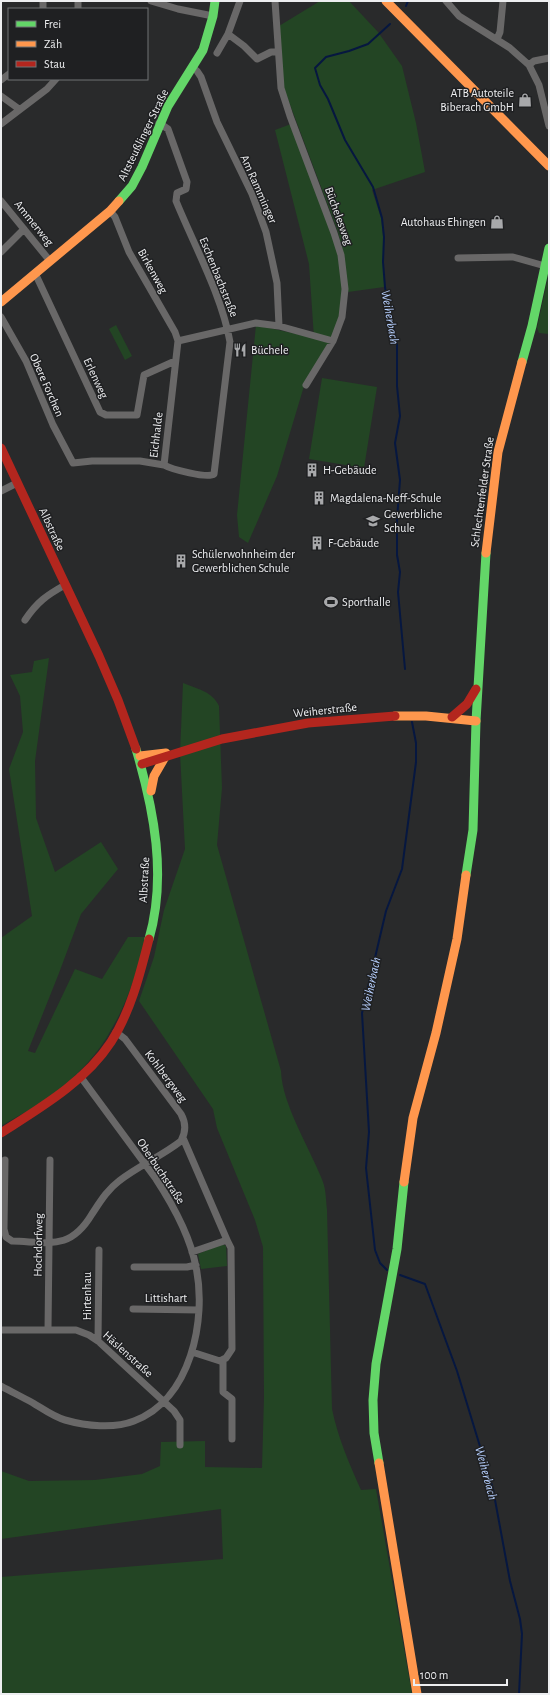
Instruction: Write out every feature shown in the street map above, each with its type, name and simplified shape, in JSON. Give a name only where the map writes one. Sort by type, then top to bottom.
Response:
[{"type":"street","points":[[151,1],[178,9],[213,16]]},
{"type":"street","name":"Altsteußlinger Straße","points":[[2,298],[50,261],[110,211],[132,186],[142,167],[159,123],[203,50],[213,16],[215,1]]},
{"type":"street","points":[[217,53],[228,34],[240,1]]},
{"type":"street","name":"Büchelesweg","points":[[275,1],[281,88],[284,100],[341,255],[345,290],[342,317],[333,341],[306,385]]},
{"type":"street","points":[[386,1],[547,160]]},
{"type":"street","points":[[446,1],[458,16],[497,39],[529,65],[539,85],[549,126]]},
{"type":"street","points":[[497,39],[500,32],[503,1]]},
{"type":"street","points":[[228,34],[244,46],[256,59],[271,52],[278,52]]},
{"type":"street","points":[[529,65],[534,61],[549,58]]},
{"type":"street","name":"Am Ramminger","points":[[193,68],[201,77],[217,122],[252,194],[263,222],[276,276],[279,303],[279,326]]},
{"type":"street","points":[[1,124],[46,89],[55,80]]},
{"type":"street","points":[[1,96],[19,109]]},
{"type":"street","name":"Eschenbachstraße","points":[[159,123],[168,129],[187,182],[186,189],[176,193],[176,201],[220,304],[228,329],[230,342],[214,474],[208,476],[171,469],[164,465]]},
{"type":"street","name":"Ammerweg","points":[[1,200],[50,261]]},
{"type":"street","name":"Birkenweg","points":[[110,211],[129,252],[175,332],[178,341]]},
{"type":"street","points":[[1,252],[24,229]]},
{"type":"street","name":"Schlechtenfelder Straße","points":[[417,1694],[374,1433],[373,1400],[376,1364],[397,1249],[402,1196],[413,1118],[436,1033],[457,939],[465,890],[473,830],[476,721],[484,571],[498,452],[532,326],[549,248]]},
{"type":"street","points":[[458,258],[513,257],[546,266]]},
{"type":"street","name":"Erlenweg","points":[[35,273],[100,412],[106,415],[137,415],[144,375],[175,361]]},
{"type":"street","name":"Obere Forchen","points":[[1,317],[26,361],[53,425],[73,463]]},
{"type":"street","points":[[178,341],[256,323],[279,326],[333,341]]},
{"type":"street","name":"Eichhalde","points":[[73,463],[140,461],[155,462],[164,465],[178,341]]},
{"type":"street","name":"Albstraße","points":[[1,448],[117,698],[141,760],[151,797],[157,850],[157,879],[154,917],[145,961],[116,1032],[104,1051],[57,1097],[1,1133]]},
{"type":"street","points":[[1,491],[17,483]]},
{"type":"street","points":[[25,620],[32,609],[46,595],[65,585]]},
{"type":"street","points":[[452,717],[467,704],[475,693],[478,684]]},
{"type":"street","name":"Weiherstraße","points":[[141,760],[165,757],[222,739],[308,723],[392,716],[452,717],[476,721]]},
{"type":"street","name":"Weiherstraße","points":[[141,760],[150,754],[180,753]]},
{"type":"street","points":[[151,797],[154,776],[165,757]]},
{"type":"street","name":"Kohlbergweg","points":[[116,1032],[125,1039],[181,1114],[185,1122],[183,1138],[231,1248],[232,1349],[223,1360],[223,1392],[232,1399],[232,1439]]},
{"type":"street","name":"Oberbuchstraße","points":[[1,1386],[57,1417],[73,1422],[98,1425],[118,1425],[135,1421],[153,1411],[164,1401],[177,1385],[192,1352],[197,1332],[199,1287],[196,1265],[178,1217],[167,1196],[145,1164],[80,1076]]},
{"type":"street","points":[[5,1160],[4,1229],[6,1237],[12,1241],[49,1242],[66,1240],[74,1236],[87,1222],[110,1188],[178,1143],[183,1138]]},
{"type":"street","name":"Hochdorfweg","points":[[48,1330],[50,1160]]},
{"type":"street","points":[[192,1252],[227,1240]]},
{"type":"street","name":"Hirtenhau","points":[[98,1341],[99,1250]]},
{"type":"street","points":[[134,1267],[187,1267],[196,1265]]},
{"type":"street","name":"Littishart","points":[[133,1309],[199,1310]]},
{"type":"street","name":"Häslenstraße","points":[[1,1330],[76,1330],[89,1335],[98,1341],[164,1401]]},
{"type":"street","points":[[192,1352],[218,1360],[223,1360]]},
{"type":"street","points":[[164,1401],[180,1420],[180,1445]]},
{"type":"green space","points":[[320,1],[349,1],[378,32],[402,66],[416,123],[425,172],[372,190],[381,218],[383,236],[384,287],[348,292],[344,255],[338,232],[283,86],[279,26]]},
{"type":"green space","points":[[291,124],[339,255],[342,290],[340,317],[330,342],[304,386],[277,476],[248,543],[239,537],[237,515],[256,325],[314,338],[309,264],[275,130]]},
{"type":"green space","points":[[549,273],[549,334],[539,333],[537,328]]},
{"type":"green space","points":[[116,325],[132,356],[125,360],[109,329]]},
{"type":"green space","points":[[322,378],[377,387],[364,468],[309,459]]},
{"type":"green space","points":[[49,658],[35,761],[36,818],[55,872],[101,842],[118,869],[81,914],[28,1051],[35,1053],[75,969],[102,979],[128,937],[148,937],[132,984],[118,1017],[107,1037],[94,1055],[72,1078],[50,1097],[1,1126],[1,938],[32,916],[9,769],[23,732],[20,696],[10,675],[32,672],[34,661]]},
{"type":"green space","points":[[183,683],[208,694],[219,706],[222,788],[217,845],[281,1071],[286,1098],[324,1185],[327,1210],[332,1409],[334,1420],[348,1460],[361,1490],[376,1489],[412,1694],[1,1694],[1,1577],[223,1559],[221,1509],[1,1539],[1,1471],[29,1481],[95,1480],[142,1474],[160,1466],[161,1442],[205,1441],[205,1467],[262,1468],[264,1397],[263,1247],[255,1220],[217,1128],[213,1109],[139,1001],[154,957],[164,910],[185,849],[180,753]]},
{"type":"green space","points":[[222,1244],[226,1246],[227,1266],[201,1269],[198,1254]]},
{"type":"waterway","name":"Weiherbach","points":[[406,6],[408,1]]},
{"type":"waterway","name":"Weiherbach","points":[[390,24],[368,44],[326,57],[315,68],[320,85],[328,99],[345,140],[373,187],[382,218],[385,287],[389,312],[397,342],[397,386],[400,416],[395,443],[400,480],[397,519],[397,555],[400,572],[398,592],[405,669]]},
{"type":"waterway","name":"Weiherbach","points":[[387,1270],[380,1263],[375,1250],[366,1168],[369,1132],[362,1013],[386,911],[402,869],[416,762],[416,743],[412,722]]},
{"type":"waterway","name":"Weiherbach","points":[[400,1275],[425,1284],[457,1371],[493,1489],[510,1581],[520,1619],[522,1634],[519,1694]]},
{"type":"traffic: fast","points":[[119,201],[132,186],[142,167],[168,106],[203,50],[213,16],[215,1]]},
{"type":"traffic: fast","points":[[522,362],[532,326],[549,248]]},
{"type":"traffic: fast","points":[[466,875],[473,830],[476,721],[486,553]]},
{"type":"traffic: fast","points":[[136,749],[153,819],[158,867],[157,891],[149,939]]},
{"type":"traffic: fast","points":[[379,1463],[374,1433],[373,1400],[376,1364],[397,1249],[404,1182]]},
{"type":"traffic: slow","points":[[386,1],[549,166]]},
{"type":"traffic: slow","points":[[1,302],[110,211],[119,201]]},
{"type":"traffic: slow","points":[[486,553],[498,452],[522,362]]},
{"type":"traffic: slow","points":[[395,716],[426,716],[476,721]]},
{"type":"traffic: slow","points":[[140,756],[166,753]]},
{"type":"traffic: slow","points":[[151,791],[154,776],[165,757]]},
{"type":"traffic: slow","points":[[404,1182],[413,1118],[436,1033],[457,939],[466,875]]},
{"type":"traffic: slow","points":[[379,1463],[417,1694]]},
{"type":"traffic: jam","points":[[1,448],[99,656],[118,700],[136,749]]},
{"type":"traffic: jam","points":[[452,717],[467,704],[476,689]]},
{"type":"traffic: jam","points":[[142,764],[222,739],[308,723],[395,716]]},
{"type":"traffic: jam","points":[[1,1133],[46,1104],[75,1082],[88,1070],[111,1042],[129,1005],[149,939]]},
{"type":"place","name":"ATB Autoteile Biberach GmbH","points":[[525,100]]},
{"type":"place","name":"Autohaus Ehingen","points":[[497,222]]},
{"type":"place","name":"Büchele","points":[[240,350]]},
{"type":"place","name":"H-Gebäude","points":[[312,470]]},
{"type":"place","name":"Magdalena-Neff-Schule","points":[[319,498]]},
{"type":"place","name":"Gewerbliche Schule","points":[[373,521]]},
{"type":"place","name":"F-Gebäude","points":[[317,543]]},
{"type":"place","name":"Schülerwohnheim der Gewerblichen Schule","points":[[181,561]]},
{"type":"place","name":"Sporthalle","points":[[331,602]]}]
